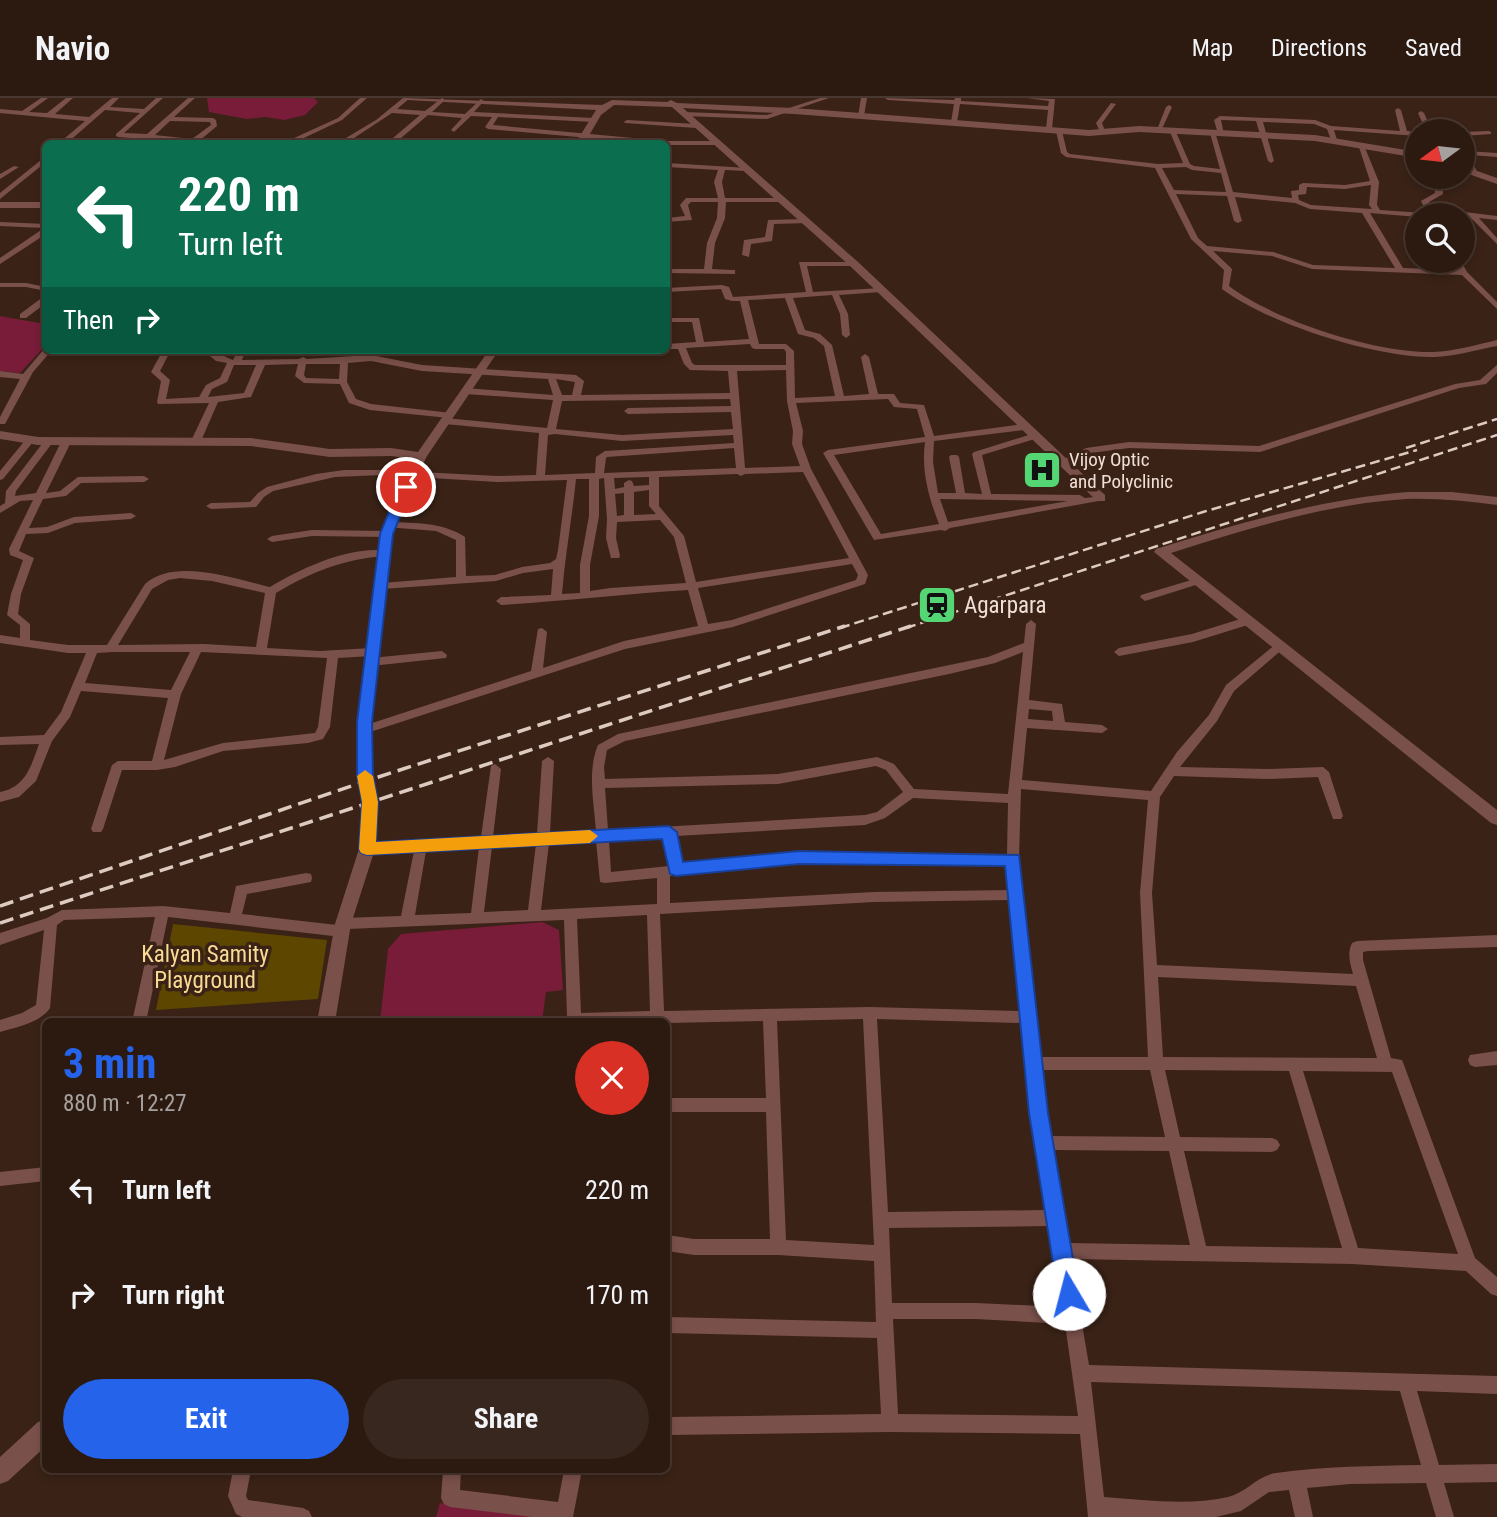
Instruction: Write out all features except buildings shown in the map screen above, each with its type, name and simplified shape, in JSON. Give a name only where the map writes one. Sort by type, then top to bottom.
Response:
[{"type":"street","points":[[23,113],[45,98]]},
{"type":"street","points":[[48,116],[70,98]]},
{"type":"street","points":[[65,140],[116,98]]},
{"type":"street","points":[[112,140],[160,98]]},
{"type":"street","points":[[145,140],[192,98]]},
{"type":"street","points":[[293,140],[340,119],[364,98]]},
{"type":"street","points":[[345,140],[392,111],[407,98],[611,103],[670,101],[1103,133],[1131,129],[1334,140],[1405,152]]},
{"type":"street","points":[[684,114],[760,118],[794,111],[826,98]]},
{"type":"street","points":[[861,116],[864,98]]},
{"type":"street","points":[[888,98],[958,100],[1051,108]]},
{"type":"street","points":[[1030,98],[1052,99],[1054,130],[1066,156],[1158,166],[1187,165],[1192,168],[1223,171]]},
{"type":"street","points":[[393,140],[442,100]]},
{"type":"street","points":[[454,130],[488,100]]},
{"type":"street","points":[[954,122],[958,100]]},
{"type":"street","points":[[670,101],[854,264],[1063,462],[1096,498]]},
{"type":"street","points":[[581,140],[593,120],[611,103]]},
{"type":"street","points":[[1103,133],[1099,122],[1113,104]]},
{"type":"street","points":[[1158,131],[1169,107]]},
{"type":"street","points":[[103,108],[144,111]]},
{"type":"street","points":[[1238,221],[1223,171],[1217,134],[1218,119],[1315,122],[1330,128],[1404,133],[1398,110]]},
{"type":"street","points":[[0,111],[89,119]]},
{"type":"street","points":[[392,111],[593,120]]},
{"type":"street","points":[[1421,113],[1424,119]]},
{"type":"street","points":[[496,116],[488,127],[639,140]]},
{"type":"street","points":[[168,119],[213,120],[214,126],[195,140]]},
{"type":"street","points":[[1259,121],[1271,161]]},
{"type":"street","points":[[627,122],[696,126]]},
{"type":"street","points":[[1330,128],[1334,140]]},
{"type":"street","points":[[627,132],[712,141]]},
{"type":"street","points":[[1173,132],[1187,165]]},
{"type":"street","points":[[1475,134],[1489,133]]},
{"type":"street","points":[[118,135],[182,140]]},
{"type":"street","points":[[670,143],[712,141]]},
{"type":"street","points":[[1361,144],[1375,182],[1373,205],[1377,211]]},
{"type":"street","points":[[1475,152],[1497,155]]},
{"type":"street","points":[[0,197],[42,161]]},
{"type":"street","points":[[670,165],[746,169]]},
{"type":"street","points":[[1158,166],[1195,239],[1228,269],[1225,287],[1233,293],[1307,328],[1348,340],[1422,354],[1446,353],[1497,343]]},
{"type":"street","points":[[0,177],[16,167]]},
{"type":"street","points":[[708,272],[710,247],[721,218],[722,200],[718,185],[722,168]]},
{"type":"street","points":[[1475,173],[1497,181]]},
{"type":"street","points":[[1296,201],[1294,193],[1303,192],[1303,185],[1345,187],[1375,182]]},
{"type":"street","points":[[1426,203],[1439,194],[1438,189]]},
{"type":"street","points":[[1172,192],[1228,194],[1296,201],[1310,207],[1405,213]]},
{"type":"street","points":[[670,220],[689,218],[684,205],[686,201],[780,200]]},
{"type":"street","points":[[0,205],[42,205]]},
{"type":"street","points":[[1364,210],[1401,271]]},
{"type":"street","points":[[1475,215],[1497,218]]},
{"type":"street","points":[[1475,218],[1497,242]]},
{"type":"street","points":[[746,255],[747,243],[769,239],[771,222],[805,221]]},
{"type":"street","points":[[0,224],[42,228]]},
{"type":"street","points":[[0,262],[42,231]]},
{"type":"street","points":[[0,247],[42,242]]},
{"type":"street","points":[[1203,248],[1273,254],[1312,267],[1405,271]]},
{"type":"street","points":[[810,294],[802,264],[854,264]]},
{"type":"street","points":[[670,271],[732,272]]},
{"type":"street","points":[[1464,273],[1497,307]]},
{"type":"street","points":[[1,286],[26,285],[42,288]]},
{"type":"street","points":[[670,290],[722,287],[730,298],[881,290]]},
{"type":"street","points":[[834,292],[844,314],[846,335]]},
{"type":"street","points":[[788,295],[801,332],[817,336],[828,345],[839,397]]},
{"type":"street","points":[[364,730],[624,645],[755,617],[861,582],[863,575],[806,469],[797,444],[798,434],[790,401],[789,348],[757,348],[752,341],[743,298]]},
{"type":"street","points":[[23,316],[42,302]]},
{"type":"street","points":[[670,320],[696,320],[699,344]]},
{"type":"street","points":[[670,347],[752,341]]},
{"type":"street","points":[[681,346],[688,364],[693,368],[791,367]]},
{"type":"street","points":[[45,354],[26,377],[0,429],[30,440],[48,442],[251,442],[330,453],[391,452],[421,456]]},
{"type":"street","points":[[165,354],[155,372],[166,380],[161,402],[214,400],[248,395],[262,362]]},
{"type":"street","points":[[202,400],[209,387],[224,380],[232,363],[212,354]]},
{"type":"street","points":[[240,354],[236,363],[371,358],[422,368],[578,379],[576,398]]},
{"type":"street","points":[[332,360],[335,354]]},
{"type":"street","points":[[327,1018],[343,928],[367,849],[370,802],[365,775],[364,730],[388,530],[421,456],[492,354]]},
{"type":"street","points":[[864,357],[874,396]]},
{"type":"street","points":[[303,360],[299,376],[304,380],[343,382]]},
{"type":"street","points":[[344,361],[343,382],[352,401],[370,407],[548,432],[641,438],[737,432]]},
{"type":"street","points":[[732,368],[741,473]]},
{"type":"street","points":[[1063,462],[1089,450],[1129,445],[1260,449],[1458,386],[1483,382],[1497,368]]},
{"type":"street","points":[[0,374],[26,377]]},
{"type":"street","points":[[540,478],[548,432],[558,398],[551,376]]},
{"type":"street","points":[[465,391],[558,398],[733,396]]},
{"type":"street","points":[[790,401],[891,396],[897,405],[920,407],[930,439],[928,463],[934,496],[945,528]]},
{"type":"street","points":[[197,441],[214,400]]},
{"type":"street","points":[[628,411],[734,409]]},
{"type":"street","points":[[1024,427],[881,447],[831,451],[828,454],[878,538],[945,528],[1096,498]]},
{"type":"street","points":[[987,496],[977,454],[1035,436]]},
{"type":"street","points":[[0,477],[30,440]]},
{"type":"street","points":[[9,502],[11,491],[48,442]]},
{"type":"street","points":[[25,642],[25,624],[12,615],[16,594],[30,562],[27,555],[14,553],[65,442]]},
{"type":"street","points":[[585,596],[585,565],[601,476],[601,457],[605,454],[738,445]]},
{"type":"street","points":[[954,457],[961,496]]},
{"type":"street","points":[[211,506],[253,506],[264,491],[329,475],[412,473],[446,478],[540,478],[806,469]]},
{"type":"street","points":[[629,475],[629,518]]},
{"type":"street","points":[[654,475],[654,506],[679,536],[704,629]]},
{"type":"street","points":[[601,476],[610,492],[611,538],[615,556]]},
{"type":"street","points":[[556,598],[572,477]]},
{"type":"street","points":[[0,510],[9,502],[63,494],[78,480],[144,479]]},
{"type":"street","points":[[610,492],[653,487]]},
{"type":"street","points":[[1497,501],[1418,495],[1350,500],[1301,510],[1161,552],[1497,819]]},
{"type":"street","points":[[934,496],[1096,498]]},
{"type":"street","points":[[23,531],[48,530],[74,520],[131,516]]},
{"type":"street","points":[[611,519],[662,517]]},
{"type":"street","points":[[272,539],[312,533],[430,528],[461,540],[461,580]]},
{"type":"street","points":[[109,650],[130,620],[139,598],[154,582],[199,575],[271,591],[302,572],[324,566],[342,557],[386,553]]},
{"type":"street","points":[[501,601],[691,586],[854,560]]},
{"type":"street","points":[[382,586],[496,578],[559,563]]},
{"type":"street","points":[[1145,597],[1198,581]]},
{"type":"street","points":[[261,652],[271,591]]},
{"type":"street","points":[[1119,652],[1193,638],[1247,621]]},
{"type":"street","points":[[1031,624],[1015,792],[1013,859],[1032,1063],[1082,1373],[1097,1512],[1230,1506],[1241,1502],[1264,1483],[1433,1472],[1497,1473]]},
{"type":"street","points":[[536,675],[541,632]]},
{"type":"street","points":[[0,639],[93,650],[197,648],[372,657],[442,655]]},
{"type":"street","points":[[1013,859],[799,857],[605,878],[598,767],[602,748],[622,737],[949,670],[991,660],[1027,646]]},
{"type":"street","points":[[1200,1254],[1156,1064],[1146,893],[1154,796],[1170,771],[1213,718],[1230,688],[1280,647]]},
{"type":"street","points":[[157,766],[175,694],[197,648]]},
{"type":"street","points":[[0,797],[15,794],[32,778],[47,739],[66,714],[79,687],[93,650]]},
{"type":"street","points":[[97,829],[118,765],[157,766],[223,747],[319,736],[324,727],[333,654]]},
{"type":"street","points":[[79,687],[175,694]]},
{"type":"street","points":[[1024,704],[1058,707],[1059,727]]},
{"type":"street","points":[[1022,723],[1102,729]]},
{"type":"street","points":[[0,741],[47,739]]},
{"type":"street","points":[[534,916],[548,761]]},
{"type":"street","points":[[599,784],[778,779],[877,761],[890,766],[911,793]]},
{"type":"street","points":[[477,919],[495,769]]},
{"type":"street","points":[[1170,771],[1267,775],[1323,772],[1336,816]]},
{"type":"street","points":[[367,849],[865,820],[881,815],[911,793],[1015,792],[1154,796]]},
{"type":"street","points":[[657,1016],[659,909],[670,870],[669,832]]},
{"type":"street","points":[[407,921],[421,846]]},
{"type":"street","points":[[235,918],[241,890],[306,878]]},
{"type":"street","points":[[0,939],[51,922],[62,915],[163,911],[343,928],[407,921],[874,897],[1016,895]]},
{"type":"street","points":[[140,1018],[163,911]]},
{"type":"street","points":[[570,914],[573,1018]]},
{"type":"street","points":[[0,1026],[26,1018],[43,1007],[51,922]]},
{"type":"street","points":[[1386,1065],[1361,980],[1356,952],[1362,946],[1497,941]]},
{"type":"street","points":[[1151,971],[1361,980]]},
{"type":"street","points":[[623,1018],[870,1013],[1027,1017]]},
{"type":"street","points":[[870,1013],[890,1423]]},
{"type":"street","points":[[771,1015],[778,1247]]},
{"type":"street","points":[[1475,1060],[1497,1058]]},
{"type":"street","points":[[1032,1063],[1397,1065],[1469,1263],[1497,1288]]},
{"type":"street","points":[[1294,1065],[1352,1256]]},
{"type":"street","points":[[670,1105],[774,1105]]},
{"type":"street","points":[[1044,1143],[1272,1145]]},
{"type":"street","points":[[0,1179],[42,1174]]},
{"type":"street","points":[[879,1220],[1056,1218]]},
{"type":"street","points":[[670,1243],[694,1247],[778,1247],[882,1254]]},
{"type":"street","points":[[1063,1251],[1352,1256],[1469,1263]]},
{"type":"street","points":[[884,1311],[976,1311],[1072,1316]]},
{"type":"street","points":[[670,1325],[884,1330]]},
{"type":"street","points":[[1082,1373],[1497,1385]]},
{"type":"street","points":[[1406,1381],[1445,1517]]},
{"type":"street","points":[[670,1426],[890,1423],[1088,1425]]},
{"type":"street","points":[[0,1472],[42,1434]]},
{"type":"street","points":[[241,1473],[237,1496],[242,1508],[303,1517]]},
{"type":"street","points":[[452,1473],[450,1497],[565,1515],[572,1473]]},
{"type":"street","points":[[1296,1480],[1304,1517]]},
{"type":"green space","name":"Kalyan Samity Playground","points":[[173,924],[327,940],[318,999],[156,1010]]},
{"type":"shaded area","points":[[207,98],[314,98],[318,102],[305,115],[284,120],[265,117],[247,119],[209,112]]},
{"type":"shaded area","points":[[0,316],[42,323],[42,349],[20,373],[0,371]]},
{"type":"shaded area","points":[[542,922],[559,930],[563,990],[546,992],[543,1018],[380,1018],[388,949],[401,934]]},
{"type":"shaded area","points":[[440,1503],[553,1514],[552,1517],[436,1517]]},
{"type":"railway","points":[[1406,448],[1497,419]]},
{"type":"railway","points":[[906,628],[1497,435]]},
{"type":"railway","points":[[840,628],[1203,512],[1417,450]]},
{"type":"railway","points":[[0,906],[366,781],[845,626]]},
{"type":"railway","points":[[0,923],[911,626]]},
{"type":"slow traffic","points":[[365,776],[370,802],[367,849],[590,836]]},
{"type":"place","name":"Vijoy Optic and Polyclinic","points":[[1042,470]]},
{"type":"place","name":"Agarpara","points":[[937,605]]},
{"type":"route","points":[[406,487],[387,534],[383,585],[364,722],[365,775],[370,802],[367,849],[669,832],[676,869],[799,857],[1013,859],[1038,1113],[1069,1294]]}]
